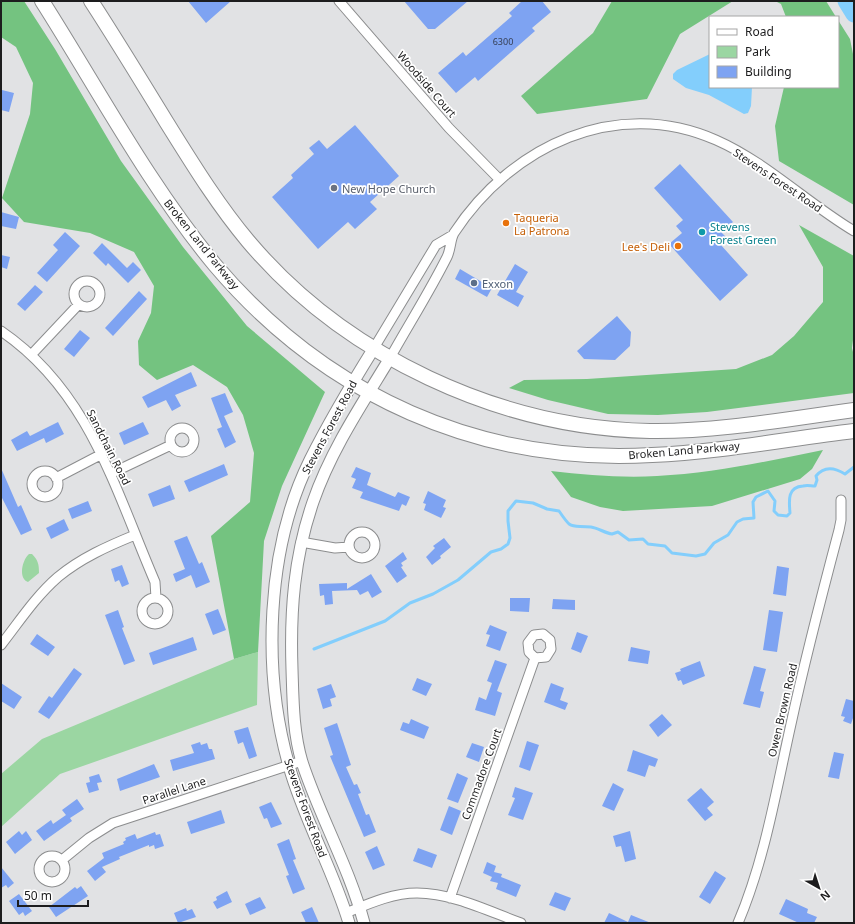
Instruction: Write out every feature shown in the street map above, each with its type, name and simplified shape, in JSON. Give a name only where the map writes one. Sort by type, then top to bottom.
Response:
[{"type":"main road","name":"Broken Land Parkway","points":[[42,1],[166,199],[212,261],[258,310],[284,333],[310,354],[369,393],[407,412],[475,436],[511,445],[575,454],[652,455],[854,431]]},
{"type":"main road","name":"Broken Land Parkway","points":[[91,1],[200,177],[241,232],[269,264],[311,303],[337,323],[390,358],[461,392],[493,404],[552,420],[584,426],[652,431],[685,429],[849,411]]},
{"type":"street","name":"Woodside Court","points":[[339,1],[449,128],[500,180]]},
{"type":"street","name":"Stevens Forest Road","points":[[347,918],[289,766],[280,723],[272,648],[272,611],[278,564],[288,519],[310,460],[352,383],[436,245],[453,235],[474,207],[500,180],[531,156],[547,147],[575,135],[604,127],[636,124],[670,126],[703,135],[733,148],[854,231]]},
{"type":"street","name":"Stevens Forest Road","points":[[364,923],[302,761],[298,742],[293,701],[290,622],[296,568],[301,542],[313,501],[326,469],[448,255],[453,235]]},
{"type":"street","points":[[32,354],[78,304]]},
{"type":"street","name":"Sandchain Road","points":[[1,331],[32,354],[49,371],[69,398],[102,454],[112,473],[135,535],[155,582],[156,598]]},
{"type":"street","points":[[112,473],[171,445]]},
{"type":"street","points":[[56,478],[102,454]]},
{"type":"street","name":"Owen Brown Road","points":[[738,923],[750,893],[764,845],[808,651],[839,530],[841,520],[841,500]]},
{"type":"street","points":[[1,645],[34,602],[57,578],[73,566],[103,548],[135,535]]},
{"type":"street","points":[[301,542],[342,549],[349,547]]},
{"type":"street","name":"Commadore Court","points":[[450,898],[535,658]]},
{"type":"street","name":"Parallel Lane","points":[[62,860],[88,838],[112,824],[302,761]]},
{"type":"street","points":[[347,918],[359,908],[385,898],[416,893],[450,898],[521,923]]},
{"type":"green space","points":[[1,1],[24,1],[55,49],[121,161],[183,247],[247,326],[325,392],[282,486],[264,541],[258,652],[234,659],[211,536],[250,502],[254,453],[243,415],[227,387],[193,365],[157,380],[139,365],[138,341],[151,313],[154,286],[134,252],[90,233],[24,222],[2,198],[30,114],[33,83],[16,47],[1,37]]},
{"type":"green space","points":[[612,1],[733,1],[680,34],[647,99],[537,114],[521,96],[593,33]]},
{"type":"green space","points":[[775,1],[826,1],[835,16],[786,16],[781,4]]},
{"type":"green space","points":[[839,22],[850,39],[854,59],[854,205],[779,161],[775,126],[784,88],[839,88]]},
{"type":"green space","points":[[799,225],[854,256],[854,332],[852,348],[854,356],[854,393],[707,412],[658,415],[608,414],[548,400],[509,388],[524,380],[587,379],[736,369],[772,355],[794,336],[823,302],[823,267]]},
{"type":"green space","points":[[823,450],[812,469],[800,479],[712,506],[623,511],[600,507],[571,497],[551,471],[591,475],[644,477],[699,472],[741,466]]},
{"type":"green space","points":[[29,554],[32,554],[37,560],[39,573],[28,582],[23,577],[22,569],[24,560]]},
{"type":"green space","points":[[258,652],[257,705],[60,774],[1,827],[1,774],[42,739],[234,659]]},
{"type":"water","points":[[709,54],[709,88],[752,88],[751,106],[748,113],[744,114],[709,95],[686,88],[673,79],[673,74],[677,70]]},
{"type":"building","points":[[188,1],[231,1],[206,23]]},
{"type":"building","points":[[404,1],[468,1],[435,29],[428,29]]},
{"type":"building","points":[[522,1],[542,1],[551,12],[532,28],[535,31],[478,81],[475,77],[456,93],[438,73],[463,52],[466,56],[512,16],[509,13]]},
{"type":"building","points":[[2,90],[14,93],[9,112],[1,110]]},
{"type":"building","name":"New Hope Church","points":[[355,125],[399,176],[370,202],[377,209],[355,229],[348,222],[318,249],[272,197],[293,178],[291,175],[314,154],[309,148],[319,140],[327,149]]},
{"type":"building","name":"Stevens Forest Green","points":[[680,164],[733,222],[721,232],[727,238],[720,244],[748,275],[720,301],[669,244],[682,233],[676,226],[683,220],[654,188]]},
{"type":"building","points":[[1,212],[19,217],[16,229],[1,226]]},
{"type":"building","points":[[65,232],[80,246],[47,282],[37,273],[58,250],[53,245]]},
{"type":"building","points":[[102,243],[127,268],[133,262],[141,270],[128,283],[108,263],[106,266],[93,253]]},
{"type":"building","points":[[1,255],[10,257],[7,269],[1,267]]},
{"type":"building","points":[[515,264],[528,272],[516,292],[524,296],[518,307],[497,295]]},
{"type":"building","name":"Exxon","points":[[460,269],[492,288],[487,297],[455,279]]},
{"type":"building","points":[[35,285],[43,292],[25,311],[17,304]]},
{"type":"building","points":[[139,291],[147,299],[113,336],[105,328]]},
{"type":"building","points":[[617,316],[631,332],[630,346],[615,360],[584,359],[577,351]]},
{"type":"building","points":[[80,330],[90,338],[74,357],[64,349]]},
{"type":"building","points":[[191,372],[197,386],[175,395],[181,406],[172,411],[166,400],[148,408],[142,397]]},
{"type":"building","points":[[225,393],[233,412],[224,416],[236,442],[225,448],[217,429],[222,427],[211,398]]},
{"type":"building","points":[[58,422],[64,434],[46,443],[44,438],[17,451],[11,440],[27,431],[30,436]]},
{"type":"building","points":[[143,422],[149,434],[124,445],[119,433]]},
{"type":"building","points":[[224,464],[228,475],[189,492],[184,481]]},
{"type":"building","points":[[356,467],[371,473],[367,485],[395,497],[398,492],[410,497],[406,506],[402,504],[399,511],[360,498],[363,492],[352,488],[356,479],[351,477]]},
{"type":"building","points":[[1,468],[18,507],[21,505],[32,530],[21,535],[1,496]]},
{"type":"building","points":[[170,485],[175,499],[153,507],[148,494]]},
{"type":"building","points":[[428,491],[446,500],[443,507],[446,508],[441,518],[424,510],[426,504],[423,503]]},
{"type":"building","points":[[88,501],[92,511],[72,519],[68,509]]},
{"type":"building","points":[[64,519],[69,530],[51,539],[46,528]]},
{"type":"building","points":[[187,536],[199,564],[202,562],[210,582],[196,588],[191,575],[176,582],[173,574],[185,569],[174,541]]},
{"type":"building","points":[[444,538],[451,547],[432,565],[426,557],[435,548],[433,546]]},
{"type":"building","points":[[403,552],[407,559],[401,563],[403,566],[401,567],[407,576],[397,583],[385,566]]},
{"type":"building","points":[[122,565],[129,584],[122,587],[119,580],[115,582],[111,569]]},
{"type":"building","points":[[777,566],[789,568],[786,596],[773,594]]},
{"type":"building","points":[[371,574],[382,592],[372,598],[368,591],[360,595],[357,590],[332,591],[333,604],[325,605],[324,595],[320,596],[319,584],[347,583],[347,589]]},
{"type":"building","points":[[510,598],[530,598],[529,612],[510,611]]},
{"type":"building","points":[[553,599],[575,600],[575,610],[552,609]]},
{"type":"building","points":[[218,609],[226,630],[213,635],[205,614]]},
{"type":"building","points":[[118,610],[124,627],[122,628],[135,661],[124,665],[105,615]]},
{"type":"building","points":[[769,610],[783,612],[777,652],[763,650]]},
{"type":"building","points":[[490,625],[507,632],[500,651],[486,646],[490,635],[486,634]]},
{"type":"building","points":[[577,632],[588,636],[581,653],[571,649]]},
{"type":"building","points":[[37,634],[55,647],[48,656],[30,644]]},
{"type":"building","points":[[193,637],[197,650],[153,665],[149,653]]},
{"type":"building","points":[[631,647],[650,651],[648,664],[628,661]]},
{"type":"building","points":[[495,660],[507,664],[497,691],[502,693],[495,716],[475,710],[479,697],[486,700],[492,683],[487,681]]},
{"type":"building","points":[[700,661],[705,676],[683,685],[681,680],[678,681],[675,673],[681,671],[680,669]]},
{"type":"building","points":[[754,666],[766,669],[760,691],[764,692],[760,708],[743,704]]},
{"type":"building","points":[[74,668],[82,674],[49,719],[38,712],[49,696],[52,698]]},
{"type":"building","points":[[417,678],[432,684],[426,696],[412,690]]},
{"type":"building","points":[[1,683],[22,697],[14,709],[1,701]]},
{"type":"building","points":[[551,683],[564,688],[560,700],[568,703],[565,710],[544,702]]},
{"type":"building","points":[[331,684],[336,697],[330,699],[332,706],[323,709],[317,689]]},
{"type":"building","points":[[846,699],[854,701],[854,715],[851,724],[843,721],[845,717],[841,716]]},
{"type":"building","points":[[662,714],[672,725],[658,737],[649,725]]},
{"type":"building","points":[[411,719],[429,727],[424,739],[400,730],[403,722],[409,724]]},
{"type":"building","points":[[337,723],[351,765],[346,767],[354,785],[357,784],[361,793],[358,794],[366,815],[369,814],[376,832],[364,837],[330,756],[333,755],[324,728]]},
{"type":"building","points":[[248,727],[257,756],[249,759],[243,742],[238,744],[234,731]]},
{"type":"building","points":[[527,741],[539,745],[530,771],[519,767]]},
{"type":"building","points":[[200,742],[201,745],[207,743],[209,749],[212,749],[215,759],[173,771],[170,760],[194,753],[191,745]]},
{"type":"building","points":[[472,743],[484,747],[479,762],[466,757]]},
{"type":"building","points":[[633,750],[658,759],[655,767],[649,765],[645,777],[627,771]]},
{"type":"building","points":[[834,752],[844,754],[839,779],[828,777]]},
{"type":"building","points":[[154,764],[160,777],[120,791],[117,779]]},
{"type":"building","points":[[457,773],[468,778],[458,803],[447,799]]},
{"type":"building","points":[[99,774],[102,782],[97,783],[99,790],[89,793],[86,783],[90,782],[89,777]]},
{"type":"building","points":[[613,783],[624,789],[614,811],[602,806]]},
{"type":"building","points":[[515,787],[533,793],[523,820],[508,815],[515,798],[512,797]]},
{"type":"building","points":[[701,788],[714,802],[707,808],[713,815],[705,821],[687,800]]},
{"type":"building","points":[[77,799],[84,809],[70,818],[72,821],[44,841],[36,831],[51,820],[53,824],[66,815],[62,810]]},
{"type":"building","points":[[271,802],[282,824],[271,828],[267,818],[264,819],[259,807]]},
{"type":"building","points":[[449,806],[461,811],[452,835],[440,830]]},
{"type":"building","points":[[221,810],[225,823],[191,834],[187,822]]},
{"type":"building","points":[[19,831],[22,835],[26,831],[32,840],[15,854],[6,842]]},
{"type":"building","points":[[630,831],[636,859],[625,862],[621,846],[616,847],[613,836]]},
{"type":"building","points":[[155,832],[156,835],[160,834],[164,846],[155,849],[154,845],[149,847],[149,845],[119,857],[120,859],[102,867],[106,872],[95,881],[87,871],[104,858],[102,853],[124,844],[123,842],[126,840],[125,838],[135,834],[137,839]]},
{"type":"building","points":[[289,839],[296,859],[293,860],[305,889],[293,894],[286,876],[289,875],[277,844]]},
{"type":"building","points":[[377,846],[385,865],[373,870],[365,852]]},
{"type":"building","points":[[418,848],[437,855],[432,868],[413,861]]},
{"type":"building","points":[[487,862],[496,866],[494,872],[502,874],[501,877],[521,885],[516,897],[496,889],[498,883],[490,881],[492,877],[483,873]]},
{"type":"building","points":[[1,867],[14,883],[8,888],[6,885],[1,888]]},
{"type":"building","points":[[715,871],[726,878],[710,904],[699,897]]},
{"type":"building","points":[[81,886],[88,896],[56,917],[49,907],[75,887],[77,889]]},
{"type":"building","points":[[227,891],[232,902],[217,909],[213,902],[217,900],[216,897]]},
{"type":"building","points":[[555,892],[571,898],[565,911],[549,905]]},
{"type":"building","points":[[19,894],[32,911],[25,916],[23,912],[19,915],[9,901]]},
{"type":"building","points":[[260,897],[266,908],[250,915],[245,904]]},
{"type":"building","points":[[786,899],[808,909],[807,913],[817,917],[814,923],[799,923],[779,914]]},
{"type":"building","points":[[312,907],[319,923],[306,923],[301,912]]},
{"type":"building","points":[[186,908],[187,911],[192,909],[196,917],[178,923],[174,913]]},
{"type":"building","points":[[609,913],[628,922],[631,915],[651,923],[604,923]]},
{"type":"waterway","points":[[846,1],[854,14]]},
{"type":"waterway","points":[[314,649],[385,621],[410,603],[433,594],[458,580],[491,552],[501,549],[508,544],[510,538],[508,511],[516,501],[533,503],[547,509],[559,511],[569,524],[575,526],[591,527],[612,534],[618,532],[629,540],[643,539],[648,544],[665,546],[672,553],[696,556],[705,554],[714,543],[728,535],[737,522],[743,519],[754,518],[753,502],[756,497],[768,491],[775,501],[774,511],[778,515],[787,516],[790,513],[790,495],[794,489],[804,486],[815,486],[817,480],[816,476],[822,470],[833,469],[845,474],[854,467]]},
{"type":"place","name":"New Hope Church","points":[[334,188]]},
{"type":"place","name":"Taqueria La Patrona","points":[[506,223]]},
{"type":"place","name":"Stevens Forest Green","points":[[702,232]]},
{"type":"place","name":"Lee's Deli","points":[[678,246]]},
{"type":"place","name":"Exxon","points":[[474,283]]}]
